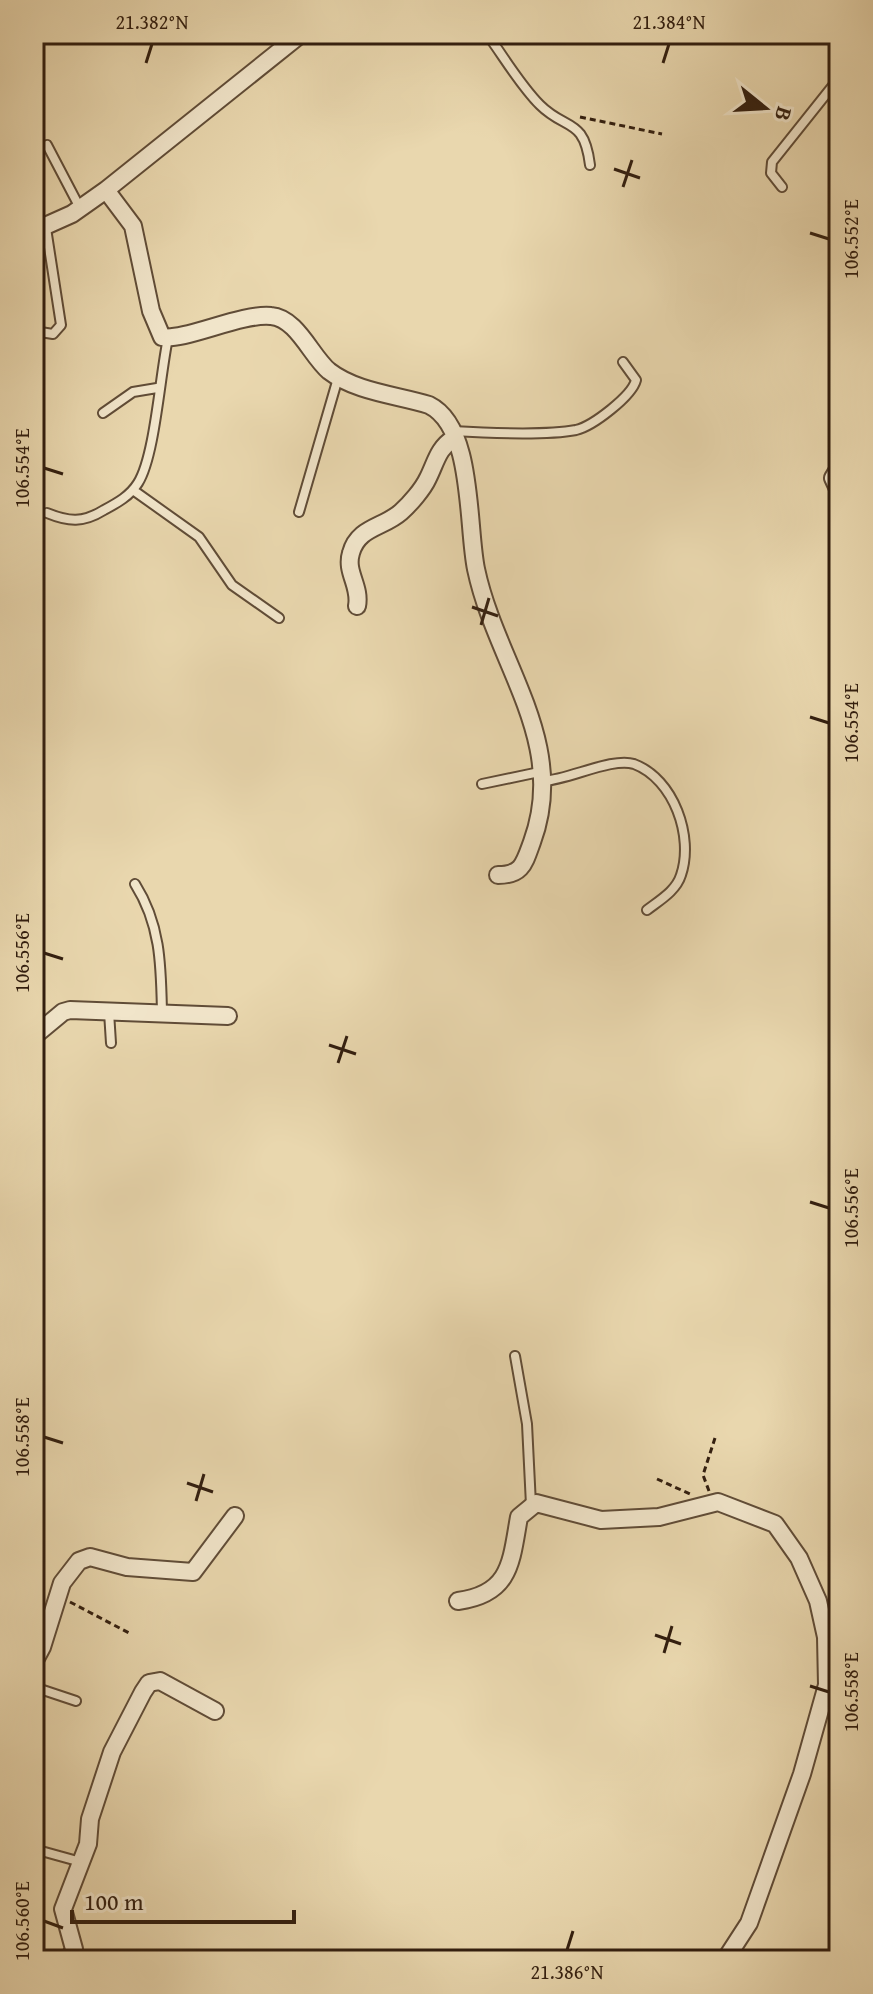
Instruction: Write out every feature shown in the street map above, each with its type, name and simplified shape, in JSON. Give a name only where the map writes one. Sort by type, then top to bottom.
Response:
[{"type":"street","points":[[40,230],[106,190],[301,34]]},
{"type":"street","points":[[106,190],[133,226],[156,331],[168,338],[271,316],[289,324],[325,367],[339,377],[438,409],[453,434],[465,473],[471,540],[484,599],[523,697],[544,776],[535,835],[522,868],[514,875],[498,875]]},
{"type":"street","points":[[357,606],[359,590],[349,564],[354,544],[361,533],[403,510],[427,481],[439,452],[453,434]]},
{"type":"street","points":[[839,468],[833,478],[839,491]]},
{"type":"street","points":[[34,1036],[63,1012],[228,1016]]},
{"type":"street","points":[[458,1601],[477,1599],[503,1580],[511,1563],[519,1517],[531,1505],[542,1502],[601,1520],[659,1517],[712,1502],[767,1520],[781,1530],[799,1558],[821,1615],[827,1676],[814,1729],[749,1923],[725,1960]]},
{"type":"street","points":[[34,1662],[62,1583],[79,1561],[90,1557],[142,1569],[193,1572],[235,1516]]},
{"type":"street","points":[[75,1956],[63,1909],[88,1844],[90,1819],[112,1752],[149,1683],[160,1681],[215,1711]]},
{"type":"lane","points":[[487,34],[539,104],[561,117],[585,139],[590,165]]},
{"type":"lane","points":[[782,187],[771,173],[772,162],[839,78]]},
{"type":"lane","points":[[47,145],[80,208]]},
{"type":"lane","points":[[34,331],[49,335],[61,325],[40,230]]},
{"type":"lane","points":[[47,513],[67,522],[89,519],[133,490],[149,456],[157,388],[168,338]]},
{"type":"lane","points":[[453,434],[579,430],[624,399],[634,388],[636,380],[623,362]]},
{"type":"lane","points":[[299,512],[339,377]]},
{"type":"lane","points":[[103,413],[133,392],[157,388]]},
{"type":"lane","points":[[133,490],[199,537],[232,585],[279,618]]},
{"type":"lane","points":[[482,784],[580,775],[615,762],[634,764],[670,794],[680,817],[685,850],[681,876],[672,890],[647,910]]},
{"type":"lane","points":[[135,884],[150,908],[159,941],[162,1013]]},
{"type":"lane","points":[[109,1011],[111,1043]]},
{"type":"lane","points":[[515,1356],[527,1424],[531,1505]]},
{"type":"lane","points":[[821,1615],[839,1611]]},
{"type":"lane","points":[[34,1687],[76,1701]]},
{"type":"lane","points":[[34,1849],[82,1862]]},
{"type":"path","points":[[561,117],[581,117],[662,134]]},
{"type":"path","points":[[712,1502],[703,1475],[715,1438]]},
{"type":"path","points":[[657,1479],[712,1502]]},
{"type":"path","points":[[59,1595],[131,1634]]}]
